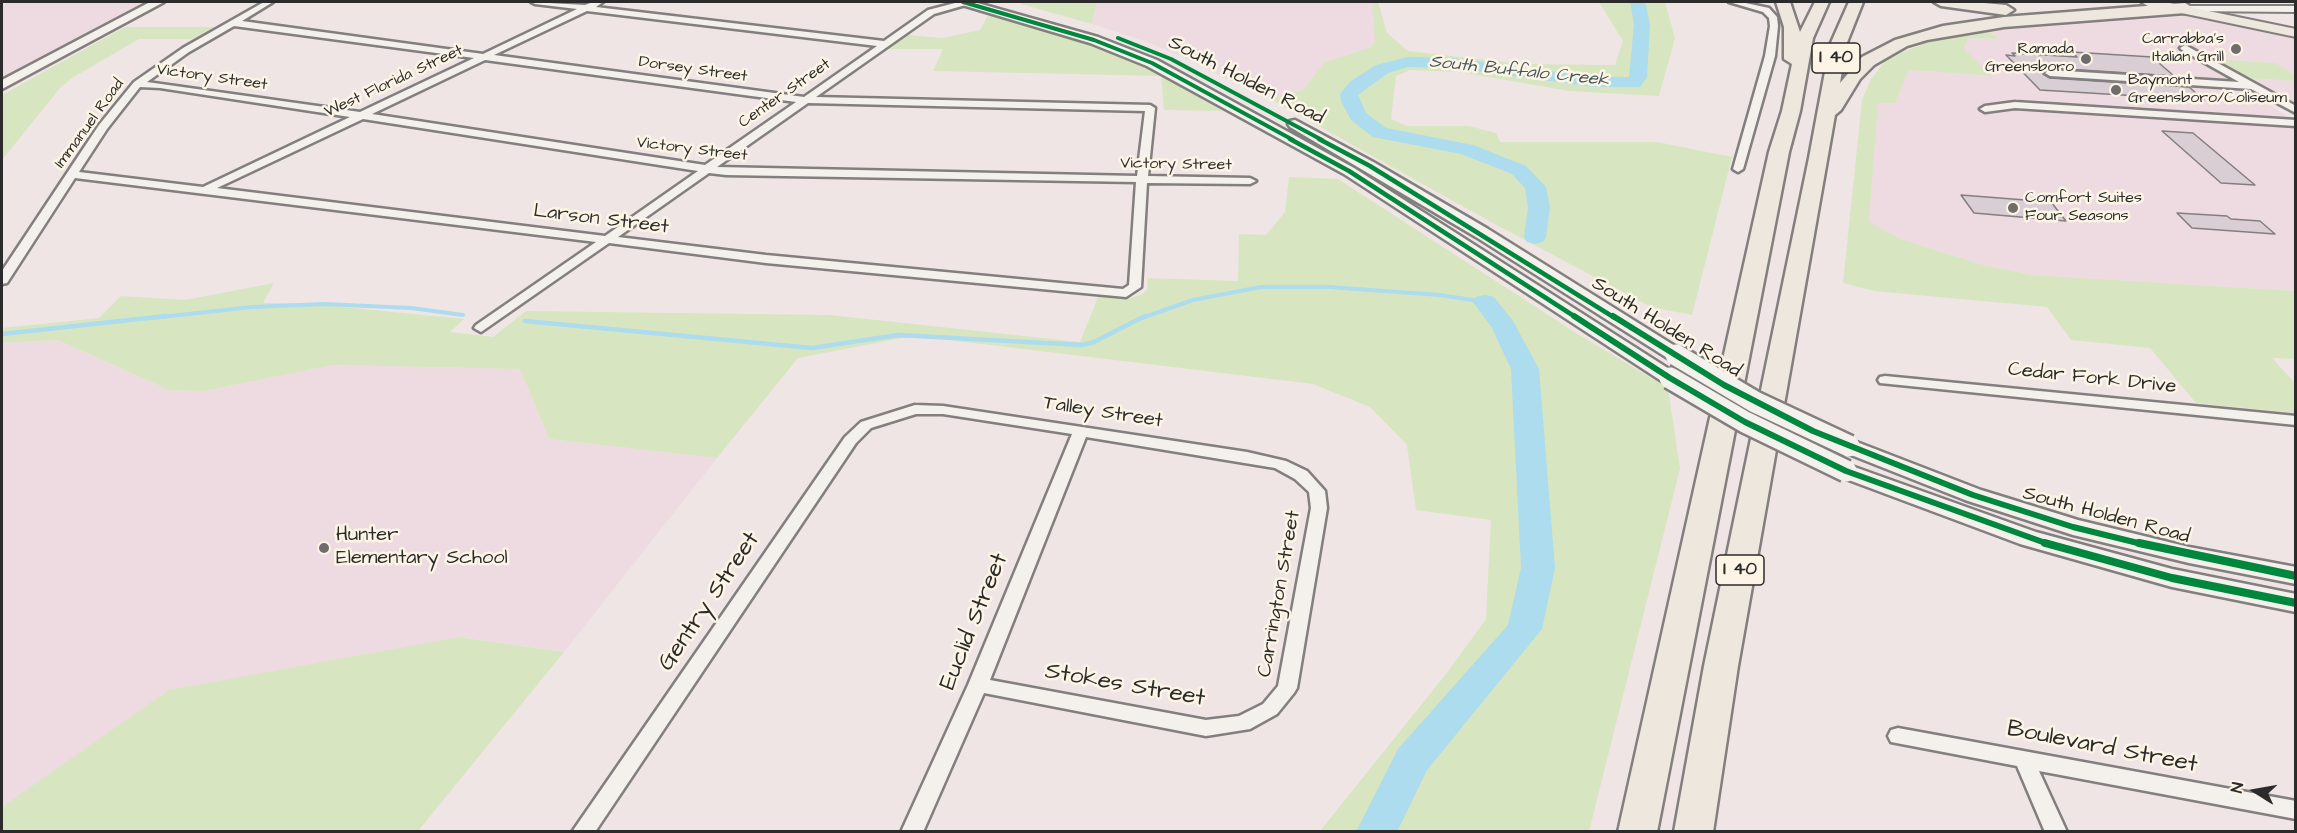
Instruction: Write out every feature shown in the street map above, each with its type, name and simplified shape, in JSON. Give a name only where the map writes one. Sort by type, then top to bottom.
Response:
[{"type":"highway","points":[[1783,2],[1792,27],[1791,111]]},
{"type":"highway","name":"I 40","points":[[1637,831],[1670,682],[1779,152],[1791,111],[1805,38],[1822,2]]},
{"type":"highway","name":"I 40","points":[[1693,831],[1721,666],[1838,45],[1856,2]]},
{"type":"highway","points":[[1941,2],[1989,9],[2026,10],[2048,8],[2063,2]]},
{"type":"highway","points":[[1826,118],[1853,76],[1868,61],[1901,43],[1943,31],[2004,22],[2185,8]]},
{"type":"main road","points":[[2,85],[158,2]]},
{"type":"main road","name":"South Holden Road","points":[[966,2],[1094,40],[1152,63],[1349,171],[1670,378],[1745,422],[1846,471],[2028,538],[2092,557],[2172,578],[2295,603]]},
{"type":"main road","name":"South Holden Road","points":[[1002,2],[1146,48],[1301,127],[1482,233],[1676,356],[1755,402],[1849,446],[1973,495],[2073,527],[2159,549],[2295,576]]},
{"type":"main road","points":[[2148,2],[2295,31]]},
{"type":"main road","points":[[2167,2],[2185,8]]},
{"type":"main road","points":[[2271,9],[2259,16],[2295,31]]},
{"type":"street","name":"Immanuel Road","points":[[2,280],[103,127],[137,84],[186,50],[269,2]]},
{"type":"street","points":[[535,2],[885,44]]},
{"type":"street","name":"West Florida Street","points":[[202,191],[599,2]]},
{"type":"street","name":"Center Street","points":[[481,328],[704,169],[932,12],[966,2]]},
{"type":"street","points":[[1733,2],[1766,10],[1773,17],[1774,26],[1770,54],[1738,169]]},
{"type":"street","points":[[2185,8],[2295,9]]},
{"type":"street","name":"Dorsey Street","points":[[234,23],[804,100],[1150,108],[1142,180]]},
{"type":"street","points":[[2186,48],[2295,111]]},
{"type":"street","points":[[2050,73],[2252,86]]},
{"type":"street","name":"Victory Street","points":[[137,84],[171,87],[726,172],[1250,181]]},
{"type":"street","points":[[1985,109],[2015,105],[2295,123]]},
{"type":"street","name":"Larson Street","points":[[72,174],[766,259],[1126,292],[1135,287],[1142,180]]},
{"type":"street","name":"Cedar Fork Drive","points":[[1885,380],[2295,421]]},
{"type":"street","name":"Talley Street","points":[[891,416],[915,409],[943,410],[1081,430],[1247,457],[1280,464],[1304,477]]},
{"type":"street","name":"Gentry Street","points":[[583,831],[850,440],[866,425],[891,416]]},
{"type":"street","name":"Euclid Street","points":[[912,831],[978,685],[1081,430]]},
{"type":"street","name":"Carrington Street","points":[[1262,713],[1270,709],[1287,688],[1319,508],[1317,491],[1304,477]]},
{"type":"street","name":"Stokes Street","points":[[978,685],[1206,728],[1243,723],[1262,713]]},
{"type":"street","name":"Boulevard Street","points":[[1898,736],[2295,810]]},
{"type":"street","points":[[2024,759],[2056,831]]},
{"type":"shaded area","points":[[6,2],[145,2],[2,77],[2,4]]},
{"type":"shaded area","points":[[1097,2],[1372,2],[1376,43],[1369,48],[1325,62],[1303,90],[1270,99],[1176,54],[1092,24]]},
{"type":"shaded area","points":[[2187,16],[2295,39],[2295,75],[2276,63],[2214,59],[2196,48],[2178,48],[2295,121],[2295,291],[2034,275],[1984,265],[1903,240],[1869,222],[1878,102],[1895,103],[1909,70],[1991,76],[1964,49],[1968,38],[1998,39],[1989,31]]},
{"type":"shaded area","points":[[2246,78],[2295,81],[2295,106],[2272,94]]},
{"type":"shaded area","name":"Hunter Elementary School","points":[[58,340],[169,390],[204,391],[333,365],[520,369],[549,439],[717,458],[564,652],[459,637],[2,807],[2,343]]},
{"type":"green space","points":[[1024,2],[1097,2],[1092,24],[1021,4]]},
{"type":"green space","points":[[1372,2],[1378,2],[1387,33],[1408,51],[1521,64],[1615,65],[1623,41],[1599,2],[1665,2],[1675,38],[1659,96],[1569,91],[1459,72],[1410,70],[1396,76],[1391,119],[1407,126],[1469,126],[1496,133],[1500,142],[1657,142],[1732,157],[1692,315],[1651,307],[1491,222],[1270,99],[1303,90],[1325,62],[1369,48],[1375,43]]},
{"type":"green space","points":[[988,15],[1069,37],[1110,51],[1161,76],[933,71],[943,49],[888,49],[906,35],[943,38],[980,30]]},
{"type":"green space","points":[[125,27],[215,27],[194,39],[139,39],[72,78],[60,88],[2,160],[2,95]]},
{"type":"green space","points":[[1989,32],[1999,39],[1968,38],[1964,49],[1992,76],[1909,70],[1895,103],[1878,103],[1869,222],[1903,240],[1984,265],[2034,275],[2295,291],[2295,359],[2272,358],[2295,383],[2295,413],[2196,403],[2150,348],[2071,340],[2047,307],[1874,291],[1843,283],[1862,100],[1870,81],[1884,62],[1903,52],[1926,43],[1963,34]]},
{"type":"green space","points":[[2214,59],[2276,63],[2295,75],[2295,81],[2246,78]]},
{"type":"green space","points":[[1161,76],[1223,111],[1164,110]]},
{"type":"green space","points":[[1289,177],[1338,179],[1576,333],[1668,388],[1680,469],[1589,831],[1320,831],[1446,674],[1486,619],[1491,520],[1416,510],[1407,445],[1370,407],[1313,384],[933,338],[902,338],[798,358],[717,458],[549,439],[520,369],[333,365],[204,391],[169,390],[58,340],[2,343],[2,328],[99,318],[121,296],[185,300],[274,283],[263,303],[302,303],[464,319],[450,332],[493,337],[526,311],[830,315],[1080,342],[1099,295],[1130,298],[1141,295],[1147,290],[1148,278],[1238,281],[1239,234],[1266,235],[1285,212]]},
{"type":"green space","points":[[459,637],[564,652],[418,831],[2,831],[2,807],[169,690]]},
{"type":"building","points":[[2072,52],[2152,57],[2174,76],[2050,68],[2043,74],[2050,78],[2189,87],[2204,100],[2040,90],[2006,55],[2015,56],[2012,53],[2077,57]]},
{"type":"building","points":[[2162,131],[2193,133],[2255,185],[2221,183]]},
{"type":"building","name":"Comfort Suites Four Seasons","points":[[1961,195],[2051,202],[2066,221],[1974,213]]},
{"type":"building","points":[[2177,213],[2227,216],[2231,219],[2260,221],[2275,234],[2192,228]]},
{"type":"waterway","name":"South Buffalo Creek","points":[[1535,237],[1539,207],[1535,187],[1519,170],[1466,149],[1380,133],[1358,116],[1349,94],[1357,85],[1382,69],[1408,62],[1452,63],[1595,82],[1634,83],[1638,77],[1641,47],[1642,24],[1638,2]]},
{"type":"waterway","points":[[1142,318],[1193,300],[1261,287],[1329,287],[1440,295],[1485,302]]},
{"type":"waterway","name":"South Buffalo Creek","points":[[1376,832],[1412,760],[1524,629],[1538,568],[1525,369],[1504,326],[1485,302]]},
{"type":"waterway","points":[[152,318],[252,307],[324,304],[411,308],[463,315]]},
{"type":"waterway","points":[[2,334],[166,316]]},
{"type":"waterway","points":[[525,321],[812,348],[898,335],[1082,345],[1094,342],[1145,316]]},
{"type":"cycle path","points":[[963,2],[1094,40],[1152,63],[1349,171],[1670,378],[1745,422],[1846,471],[2028,538],[2172,578],[2296,603]]},
{"type":"cycle path","points":[[1118,38],[1171,59],[1370,166],[1724,385],[1813,431],[1973,495],[2073,527],[2189,555],[2296,576]]},
{"type":"place","name":"Carrabba's Italian Grill","points":[[2236,49]]},
{"type":"place","name":"Ramada Greensboro","points":[[2086,59]]},
{"type":"place","name":"Baymont Greensboro/Coliseum","points":[[2116,90]]},
{"type":"place","name":"Comfort Suites Four Seasons","points":[[2013,208]]},
{"type":"place","name":"Hunter Elementary School","points":[[324,548]]}]
